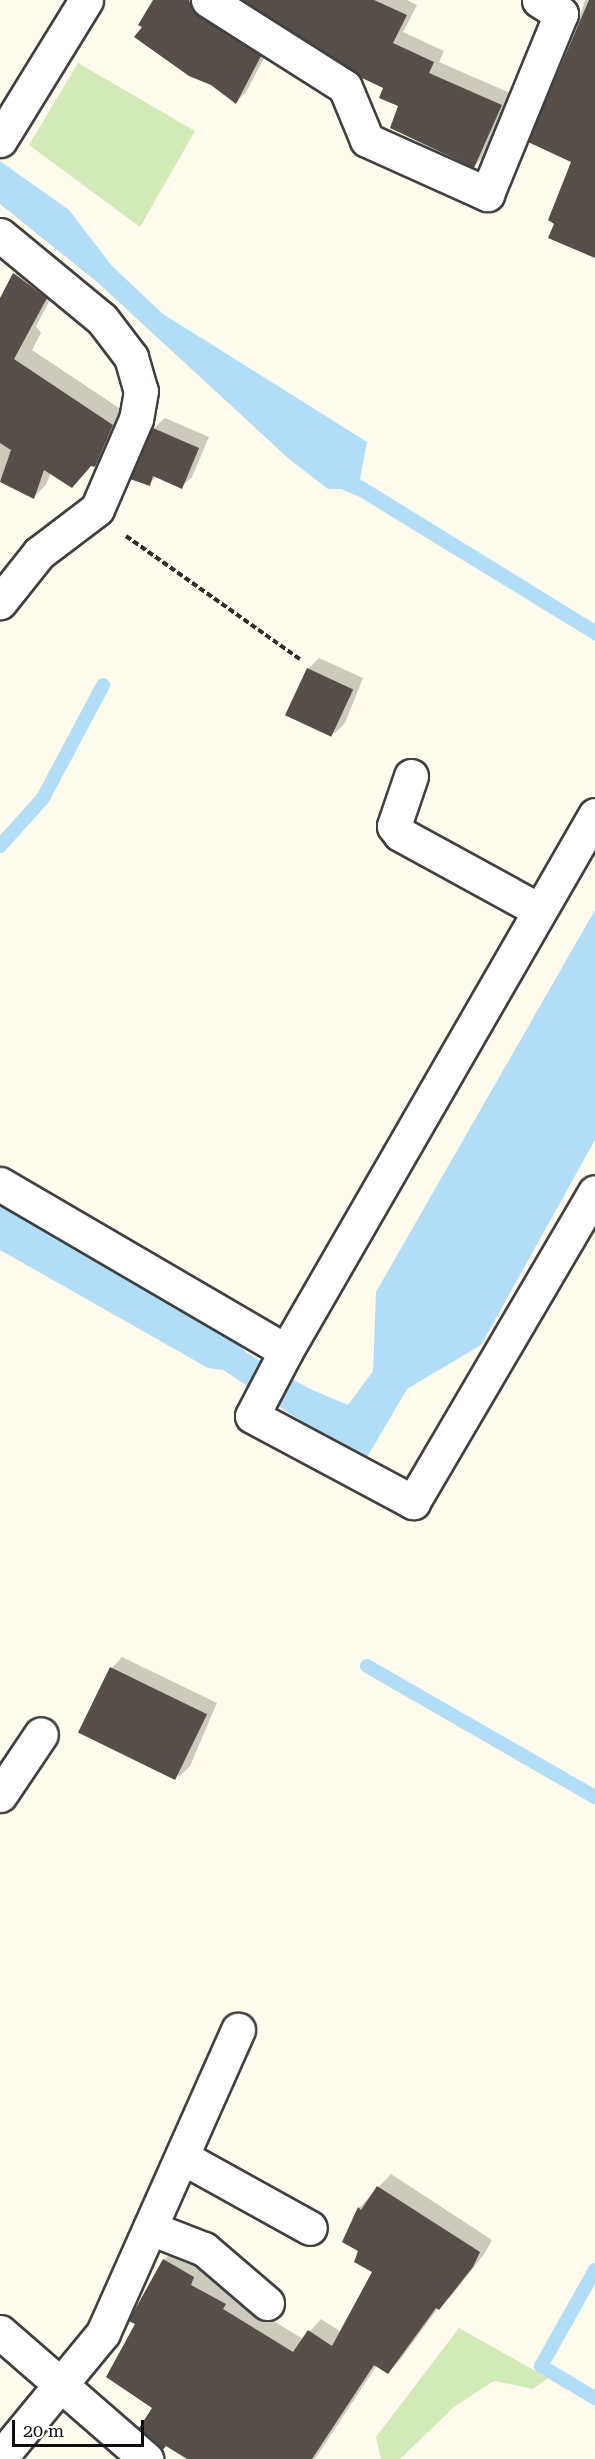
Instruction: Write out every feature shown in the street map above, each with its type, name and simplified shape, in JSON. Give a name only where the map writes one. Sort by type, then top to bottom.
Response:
[{"type":"street","points":[[0,140],[86,0]]},
{"type":"street","points":[[208,0],[345,87],[367,140],[487,194],[561,14],[539,0]]},
{"type":"street","points":[[0,235],[102,319],[131,357],[141,391],[136,419],[97,509],[39,553],[0,602]]},
{"type":"street","points":[[411,776],[394,826],[400,834],[539,910]]},
{"type":"street","points":[[595,815],[286,1351],[252,1416],[413,1502],[595,1192]]},
{"type":"street","points":[[0,1184],[286,1351]]},
{"type":"street","points":[[0,1795],[41,1734]]},
{"type":"street","points":[[0,2458],[62,2386],[103,2333],[238,2030]]},
{"type":"street","points":[[182,2157],[310,2228]]},
{"type":"street","points":[[150,2228],[204,2249],[267,2303]]},
{"type":"street","points":[[0,2332],[146,2459]]},
{"type":"path","points":[[103,497],[106,514],[115,528],[300,659]]},
{"type":"green space","points":[[78,63],[195,131],[140,227],[29,145]]},
{"type":"green space","points":[[459,2328],[548,2378],[533,2389],[494,2381],[454,2407],[400,2459],[381,2459],[376,2437]]},
{"type":"water","points":[[0,161],[69,210],[112,266],[163,314],[367,442],[360,479],[595,624],[595,641],[358,496],[341,489],[328,489],[289,459],[97,282],[0,204]]},
{"type":"water","points":[[595,910],[595,1140],[481,1345],[407,1389],[366,1459],[318,1432],[223,1370],[208,1368],[0,1250],[0,1204],[220,1328],[247,1353],[310,1389],[348,1405],[373,1371],[376,1292]]},
{"type":"building","points":[[153,0],[189,0],[198,16],[261,56],[236,104],[211,85],[189,76],[134,37],[142,27],[138,25]]},
{"type":"building","points":[[243,0],[374,0],[407,15],[393,43],[434,62],[429,73],[502,105],[474,168],[390,128],[398,106],[379,98],[383,88],[360,77]]},
{"type":"building","points":[[589,0],[595,0],[595,258],[548,238],[554,224],[548,220],[571,162],[528,142]]},
{"type":"building","points":[[13,273],[47,298],[14,359],[113,425],[95,467],[91,466],[72,488],[44,470],[34,499],[0,482],[11,450],[0,443],[0,298]]},
{"type":"building","points":[[153,428],[199,448],[182,489],[153,476],[150,486],[130,479]]},
{"type":"building","points":[[307,668],[353,690],[331,737],[285,715]]},
{"type":"building","points":[[110,1667],[207,1714],[175,1780],[78,1733]]},
{"type":"building","points":[[377,2186],[480,2252],[473,2267],[439,2310],[436,2308],[388,2374],[374,2365],[312,2459],[187,2459],[166,2446],[162,2451],[139,2428],[152,2408],[106,2377],[135,2324],[129,2321],[163,2259],[194,2277],[191,2285],[226,2304],[223,2309],[293,2352],[308,2330],[332,2346],[372,2272],[354,2262],[358,2251],[342,2242],[358,2207],[361,2210]]},
{"type":"waterway","points":[[0,846],[43,798],[103,685]]},
{"type":"waterway","points":[[367,1666],[595,1797]]},
{"type":"waterway","points":[[595,2270],[541,2366],[595,2398]]}]
